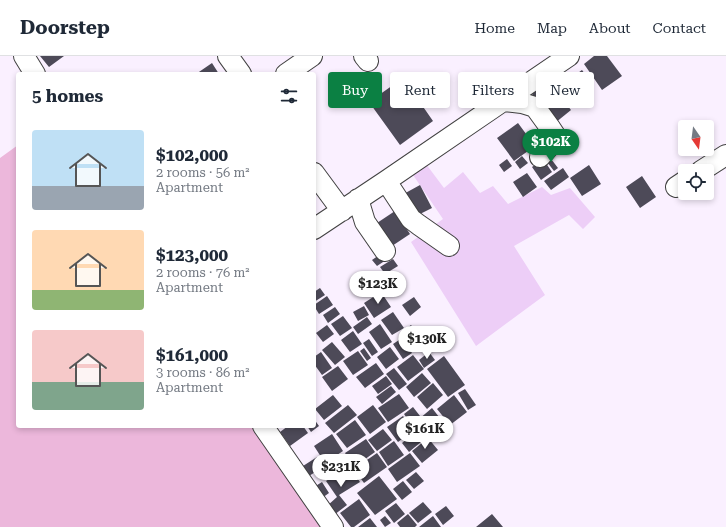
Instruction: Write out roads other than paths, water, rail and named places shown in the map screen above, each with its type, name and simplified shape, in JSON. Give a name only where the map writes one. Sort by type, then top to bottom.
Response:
[{"type":"street","points":[[24,56],[34,72]]},
{"type":"street","points":[[228,56],[240,72]]},
{"type":"street","points":[[289,72],[312,56]]},
{"type":"street","points":[[528,84],[569,56]]},
{"type":"street","points":[[528,105],[535,107],[555,135],[554,140],[540,157]]},
{"type":"street","points":[[316,228],[494,108]]},
{"type":"street","points":[[712,164],[726,155]]},
{"type":"street","points":[[316,176],[342,211]]},
{"type":"street","points":[[386,181],[411,218],[449,246]]},
{"type":"street","points":[[358,200],[365,222],[385,251]]},
{"type":"street","points":[[264,428],[333,527]]}]
